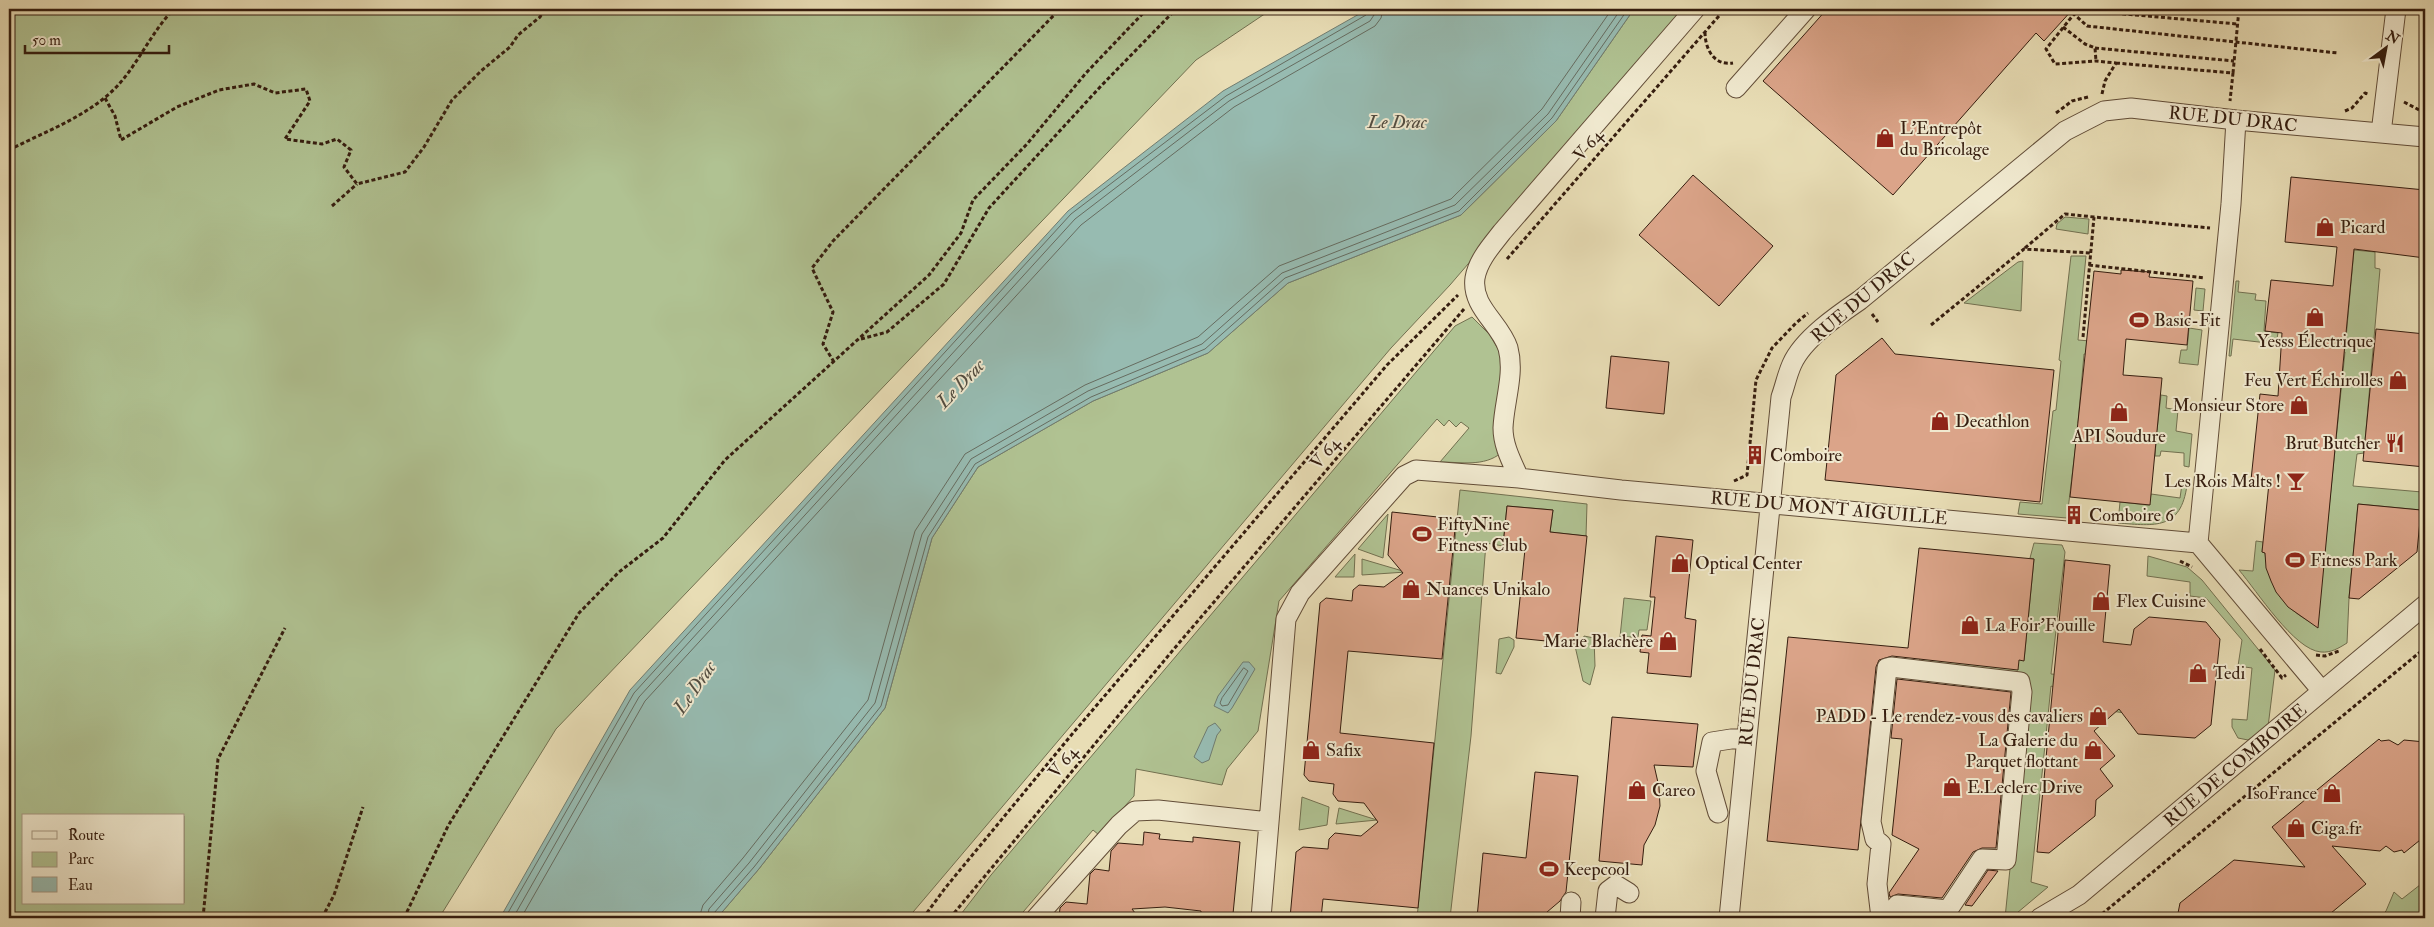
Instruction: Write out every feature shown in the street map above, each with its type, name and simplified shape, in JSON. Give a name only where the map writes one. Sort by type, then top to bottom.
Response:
[{"type":"street","points":[[1520,478],[1507,453],[1503,428],[1509,387],[1508,350],[1500,331],[1480,306],[1476,286],[1483,257],[1502,232],[1695,9]]},
{"type":"street","points":[[1736,88],[1806,9]]},
{"type":"street","points":[[2382,133],[2396,9]]},
{"type":"street","name":"RUE DU DRAC","points":[[1729,918],[1781,397],[1792,363],[1804,346],[1837,316],[1860,300],[2065,131],[2103,102],[2131,108],[2236,120],[2425,137]]},
{"type":"street","points":[[2236,120],[2231,204],[2198,543],[2322,691]]},
{"type":"street","name":"RUE DU MONT AIGUILLE","points":[[1261,918],[1286,619],[1300,593],[1404,476],[1416,470],[1459,475],[1520,478],[1621,490],[1770,502],[2198,543]]},
{"type":"street","name":"RUE DE COMBOIRE","points":[[2040,918],[2079,895],[2425,605]]},
{"type":"street","points":[[1881,918],[1877,884],[1881,844],[1875,839],[1871,822],[1887,668],[2020,682],[2022,692],[2006,860],[1982,858],[1948,910],[1897,905],[1896,918]]},
{"type":"street","points":[[1718,813],[1706,771],[1712,742],[1746,739]]},
{"type":"street","points":[[1036,918],[1118,825],[1135,811],[1158,810],[1269,822]]},
{"type":"street","points":[[1605,918],[1608,891],[1616,885],[1628,893]]},
{"type":"path","points":[[9,150],[78,115],[105,98],[121,82],[174,9]]},
{"type":"path","points":[[332,206],[356,184],[405,172],[424,147],[452,100],[481,71],[510,47],[518,36],[540,17],[545,9]]},
{"type":"path","points":[[834,362],[822,344],[833,312],[812,268],[833,241],[1060,9]]},
{"type":"path","points":[[404,918],[448,826],[579,613],[619,572],[663,538],[725,460],[860,340],[929,275],[961,233],[973,200],[1027,144],[1086,73],[1146,9]]},
{"type":"path","points":[[860,340],[887,332],[944,284],[989,208],[1101,86],[1176,9]]},
{"type":"path","name":"V 64","points":[[1502,265],[1725,9]]},
{"type":"path","points":[[2078,9],[2046,49],[2056,64],[2096,61],[2232,73]]},
{"type":"path","points":[[2097,9],[2102,12],[2237,24]]},
{"type":"path","points":[[2229,9],[2239,9],[2230,101]]},
{"type":"path","points":[[2074,14],[2088,26],[2338,53]]},
{"type":"path","points":[[2063,27],[2085,44],[2096,48],[2234,61]]},
{"type":"path","points":[[1705,31],[1707,48],[1717,60]]},
{"type":"path","points":[[2096,48],[2096,61]]},
{"type":"path","points":[[2103,102],[2105,81],[2116,63]]},
{"type":"path","points":[[105,98],[115,116],[121,140],[177,107],[219,90],[254,84],[276,93],[306,89],[310,102],[285,139],[322,144],[338,139],[351,150],[344,167],[356,184]]},
{"type":"path","points":[[2103,102],[2110,93]]},
{"type":"path","points":[[2341,112],[2352,108],[2365,93],[2385,99],[2406,102],[2425,113]]},
{"type":"path","points":[[2221,100],[2238,100]]},
{"type":"path","points":[[2050,118],[2072,101],[2103,102]]},
{"type":"path","points":[[1931,325],[2065,214],[2217,229]]},
{"type":"path","points":[[2083,336],[2094,217]]},
{"type":"path","points":[[2024,249],[2090,254]]},
{"type":"path","points":[[2089,265],[2212,278]]},
{"type":"path","points":[[923,918],[1080,726],[1387,365],[1476,286]]},
{"type":"path","name":"V 64","points":[[950,918],[1476,286]]},
{"type":"path","points":[[1719,498],[1721,487],[1747,474],[1756,380],[1772,348],[1796,322],[1814,308]]},
{"type":"path","points":[[203,918],[218,759],[285,628]]},
{"type":"path","points":[[2097,918],[2425,648]]},
{"type":"path","points":[[322,918],[334,895],[363,807]]},
{"type":"green space","points":[[9,9],[1272,9],[1196,60],[556,729],[439,918],[9,918]]},
{"type":"green space","points":[[1634,9],[1687,9],[1450,285],[1391,348],[908,918],[717,918],[758,870],[885,708],[932,538],[978,467],[1093,401],[1208,353],[1288,283],[1461,215],[1556,121]]},
{"type":"green space","points":[[2065,217],[2089,219],[2088,234],[2056,229],[2057,224]]},
{"type":"green space","points":[[2354,250],[2375,252],[2375,268],[2380,269],[2364,453],[2357,454],[2353,486],[2422,492],[2421,510],[2358,504],[2349,598],[2347,643],[2332,651],[2321,652],[2310,649],[2288,631],[2239,570],[2253,571],[2256,541],[2263,542],[2262,552],[2265,553],[2270,576],[2280,596],[2296,613],[2317,625],[2345,352],[2285,346],[2285,333],[2346,338]]},
{"type":"green space","points":[[2071,256],[2086,256],[2078,340],[2102,342],[2101,355],[2084,354],[2078,423],[2157,430],[2161,395],[2167,396],[2166,408],[2178,410],[2176,431],[2192,434],[2189,467],[2184,466],[2184,453],[2161,451],[2160,456],[2155,456],[2156,442],[2077,435],[2067,518],[2018,514],[2020,502],[2042,504],[2053,411],[2056,410],[2061,361],[2059,360]]},
{"type":"green space","points":[[2023,261],[2021,311],[1964,303],[2018,262]]},
{"type":"green space","points":[[2236,281],[2239,281],[2238,292],[2256,294],[2255,300],[2266,301],[2264,331],[2278,333],[2276,344],[2233,339],[2231,356],[2229,356]]},
{"type":"green space","points":[[2196,288],[2205,289],[2203,311],[2194,310]]},
{"type":"green space","points":[[1472,317],[1490,335],[1501,354],[1501,453],[1480,462],[1440,462],[1469,428],[1461,422],[1456,427],[1449,420],[1444,426],[1437,419],[1279,601],[1258,731],[1227,769],[1222,785],[1136,769],[1134,796],[1099,835],[1093,830],[1018,918],[958,918],[991,875],[1455,326]]},
{"type":"green space","points":[[2189,328],[2202,330],[2198,365],[2179,363],[2181,350],[2187,350]]},
{"type":"green space","points":[[2182,484],[2187,485],[2184,500],[2172,518],[2155,524],[2118,523],[2120,502],[2149,505],[2151,494],[2180,498]]},
{"type":"green space","points":[[1460,490],[1587,504],[1586,536],[1550,532],[1553,510],[1507,506],[1503,546],[1486,543],[1471,736],[1450,918],[1417,918]]},
{"type":"green space","points":[[1388,514],[1383,558],[1358,549]]},
{"type":"green space","points":[[2034,543],[2062,545],[2065,552],[2051,674],[2128,680],[2125,713],[2111,711],[2051,686],[2031,882],[2048,887],[2011,918],[2005,918],[2029,681],[2023,674],[1919,662],[1922,651],[2024,660],[2034,559],[2030,558]]},
{"type":"green space","points":[[1355,554],[1354,577],[1335,577]]},
{"type":"green space","points":[[2148,556],[2187,567],[2202,580],[2275,670],[2268,727],[2248,740],[2238,738],[2232,727],[2232,719],[2247,720],[2252,668],[2238,666],[2242,640],[2206,598],[2190,596],[2190,582],[2147,576]]},
{"type":"green space","points":[[1362,559],[1406,572],[1362,575]]},
{"type":"green space","points":[[1624,598],[1651,601],[1647,630],[1639,630],[1638,637],[1620,637]]},
{"type":"green space","points":[[1584,636],[1594,638],[1595,666],[1590,685],[1583,681],[1575,646],[1582,645]]},
{"type":"green space","points":[[1509,637],[1514,640],[1514,647],[1501,674],[1496,673],[1499,639]]},
{"type":"green space","points":[[1302,797],[1329,807],[1327,825],[1299,830]]},
{"type":"green space","points":[[1339,808],[1377,820],[1336,824]]},
{"type":"green space","points":[[2425,881],[2425,912],[2418,918],[2379,918],[2386,911],[2394,892],[2402,899]]},
{"type":"water","name":"Le Drac","points":[[1368,9],[1634,9],[1556,121],[1461,215],[1288,283],[1208,353],[1093,401],[978,467],[932,538],[885,708],[758,870],[717,918],[500,918],[630,690],[1068,211],[1223,91]]},
{"type":"water","points":[[1243,662],[1249,662],[1255,669],[1228,713],[1214,706],[1218,696]]},
{"type":"water","points":[[1215,723],[1221,730],[1217,735],[1209,760],[1202,763],[1194,757],[1208,727]]},
{"type":"building","name":"L'Entrepôt du Bricolage","points":[[1827,9],[2073,9],[2044,41],[2036,33],[1893,195],[1763,81]]},
{"type":"building","points":[[1693,175],[1773,246],[1719,306],[1639,235]]},
{"type":"building","points":[[2291,177],[2425,190],[2425,258],[2354,249],[2318,628],[2288,607],[2276,592],[2271,581],[2266,568],[2265,553],[2262,552],[2269,483],[2251,480],[2260,394],[2278,396],[2282,333],[2265,331],[2271,280],[2333,286],[2337,247],[2285,242]]},
{"type":"building","points":[[2121,270],[2150,272],[2149,277],[2193,281],[2187,345],[2126,339],[2123,375],[2162,378],[2150,505],[2070,497],[2094,271],[2121,274]]},
{"type":"building","name":"Feu Vert Échirolles","points":[[2376,329],[2425,334],[2425,467],[2363,461]]},
{"type":"building","name":"Decathlon","points":[[1882,338],[1895,354],[2054,370],[2040,502],[1825,480],[1836,375]]},
{"type":"building","points":[[1611,356],[1669,362],[1664,414],[1606,408]]},
{"type":"building","points":[[2358,504],[2421,510],[2417,552],[2359,599],[2349,598]]},
{"type":"building","points":[[1507,506],[1553,510],[1550,532],[1587,536],[1576,644],[1516,638],[1525,549],[1503,546]]},
{"type":"building","points":[[1392,512],[1456,519],[1442,659],[1348,651],[1340,733],[1434,743],[1418,908],[1323,899],[1321,918],[1290,918],[1296,852],[1303,847],[1328,849],[1329,839],[1335,833],[1361,836],[1378,822],[1364,803],[1338,801],[1333,794],[1334,784],[1309,781],[1304,775],[1320,603],[1326,598],[1352,601],[1353,590],[1359,585],[1384,587],[1403,573],[1388,555]]},
{"type":"building","points":[[1656,536],[1693,540],[1685,618],[1696,620],[1691,677],[1647,673],[1649,653],[1640,652],[1642,635],[1651,636],[1655,597],[1650,597]]},
{"type":"building","points":[[1919,548],[2034,559],[2024,661],[2019,660],[2018,670],[1892,656],[1879,660],[1876,667],[1858,850],[1767,841],[1788,637],[1908,648]]},
{"type":"building","points":[[2065,560],[2110,565],[2103,642],[2131,645],[2134,629],[2149,617],[2206,622],[2220,639],[2211,725],[2195,738],[2138,734],[2119,709],[2094,731],[2115,756],[2100,769],[2113,786],[2096,800],[2095,816],[2049,853],[2037,852]]},
{"type":"building","points":[[1897,679],[2011,692],[1996,848],[1982,848],[1973,852],[1942,898],[1898,894],[1890,897],[1889,893],[1919,849],[1892,835],[1902,739],[1891,738]]},
{"type":"building","points":[[1612,717],[1698,724],[1693,767],[1654,765],[1659,787],[1660,806],[1655,825],[1644,845],[1642,865],[1599,861]]},
{"type":"building","points":[[2379,739],[2381,741],[2389,740],[2398,745],[2404,740],[2425,742],[2425,836],[2404,853],[2402,850],[2394,852],[2386,846],[2380,851],[2332,846],[2366,884],[2325,918],[2177,918],[2180,903],[2234,860],[2305,867],[2272,827]]},
{"type":"building","points":[[1535,772],[1578,776],[1566,892],[1560,901],[1540,918],[1477,918],[1483,853],[1526,858]]},
{"type":"building","points":[[1144,832],[1160,834],[1159,839],[1193,842],[1193,837],[1240,842],[1233,914],[1228,918],[1201,917],[1201,911],[1165,907],[1132,909],[1139,918],[1059,917],[1060,908],[1066,902],[1087,904],[1090,874],[1095,869],[1109,871],[1111,851],[1118,843],[1143,845]]},
{"type":"building","points":[[1988,870],[1998,871],[1972,906],[1965,905]]},
{"type":"place","name":"L'Entrepôt du Bricolage","points":[[1885,138]]},
{"type":"place","name":"Picard","points":[[2325,227]]},
{"type":"place","name":"Yesss Électrique","points":[[2315,317]]},
{"type":"place","name":"Basic-Fit","points":[[2139,320]]},
{"type":"place","name":"Feu Vert Échirolles","points":[[2398,380]]},
{"type":"place","name":"Monsieur Store","points":[[2299,405]]},
{"type":"place","name":"API Soudure","points":[[2119,412]]},
{"type":"place","name":"Decathlon","points":[[1940,421]]},
{"type":"place","name":"Brut Butcher","points":[[2395,443]]},
{"type":"place","name":"Comboire","points":[[1755,455]]},
{"type":"place","name":"Les Rois Malts !","points":[[2296,481]]},
{"type":"place","name":"Comboire 6","points":[[2074,515]]},
{"type":"place","name":"FiftyNine Fitness Club","points":[[1422,534]]},
{"type":"place","name":"Fitness Park","points":[[2295,560]]},
{"type":"place","name":"Optical Center","points":[[1680,563]]},
{"type":"place","name":"Nuances Unikalo","points":[[1411,589]]},
{"type":"place","name":"Flex Cuisine","points":[[2101,601]]},
{"type":"place","name":"La Foir'Fouille","points":[[1970,625]]},
{"type":"place","name":"Marie Blachère","points":[[1668,641]]},
{"type":"place","name":"Tedi","points":[[2198,673]]},
{"type":"place","name":"PADD - Le rendez-vous des cavaliers","points":[[2098,716]]},
{"type":"place","name":"Safix","points":[[1311,750]]},
{"type":"place","name":"La Galerie du Parquet flottant","points":[[2093,750]]},
{"type":"place","name":"E.Leclerc Drive","points":[[1952,787]]},
{"type":"place","name":"Careo","points":[[1637,790]]},
{"type":"place","name":"IsoFrance","points":[[2332,793]]},
{"type":"place","name":"Ciga.fr","points":[[2296,828]]},
{"type":"place","name":"Keepcool","points":[[1549,869]]}]
